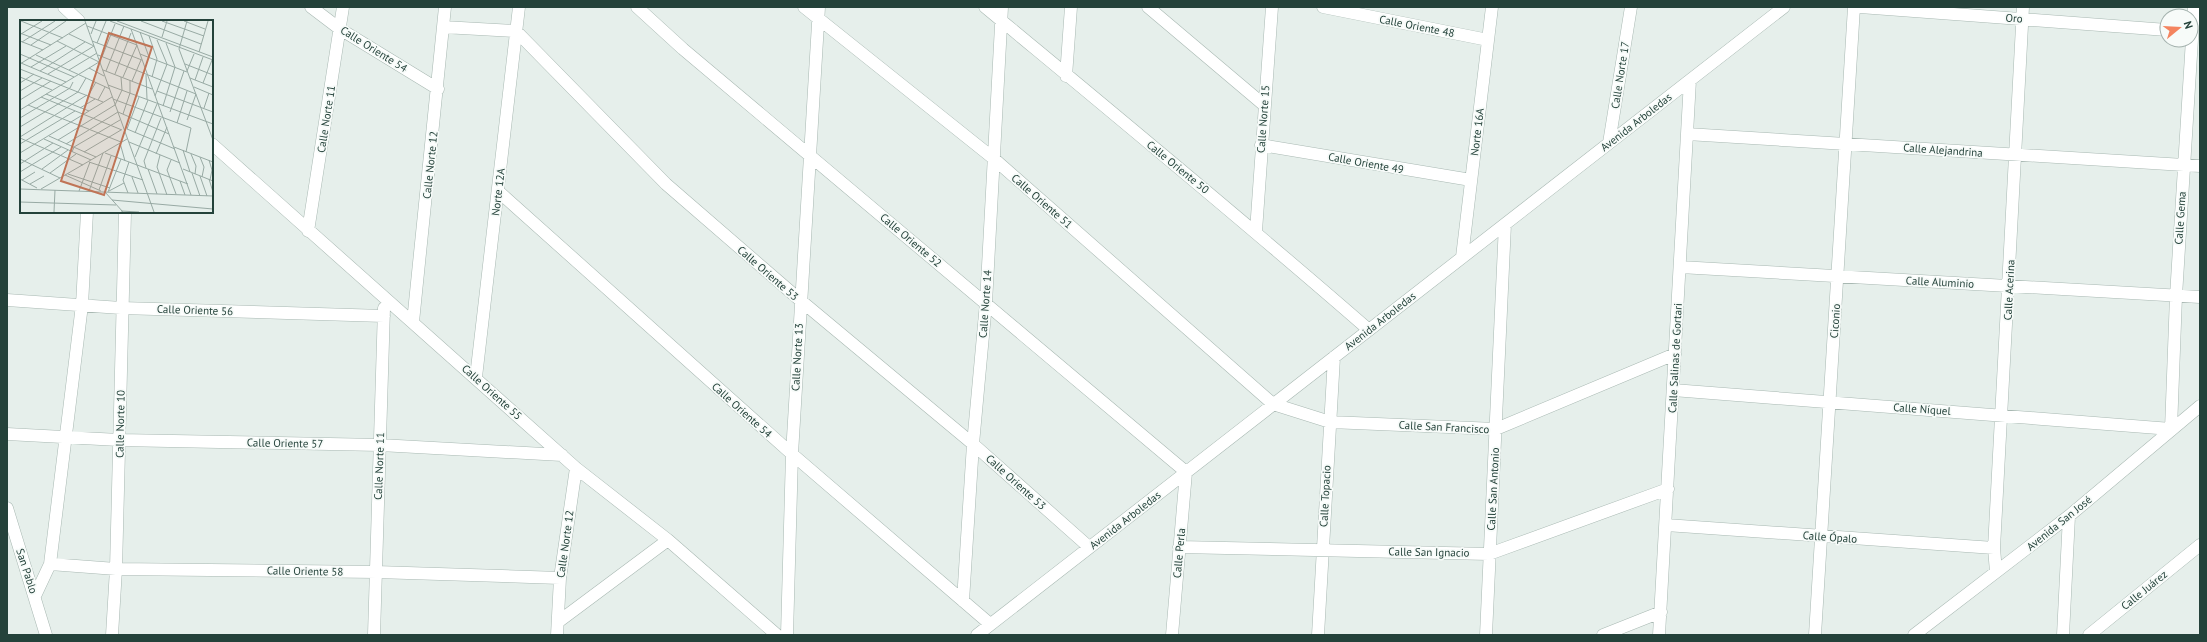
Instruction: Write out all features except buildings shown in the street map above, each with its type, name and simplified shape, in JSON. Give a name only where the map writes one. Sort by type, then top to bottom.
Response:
[{"type":"street","points":[[64,7],[78,20]]},
{"type":"street","name":"Calle Oriente 54","points":[[311,7],[340,29],[438,89]]},
{"type":"street","name":"Calle Norte 11","points":[[308,231],[343,7]]},
{"type":"street","name":"Calle Norte 12","points":[[414,322],[445,7]]},
{"type":"street","name":"Norte 12A","points":[[476,377],[519,7]]},
{"type":"street","name":"Calle Oriente 52","points":[[637,7],[683,49],[1186,472]]},
{"type":"street","name":"Calle Oriente 51","points":[[804,7],[818,13],[993,158],[1273,404]]},
{"type":"street","name":"Calle Oriente 50","points":[[985,7],[1066,76],[1256,231],[1369,330]]},
{"type":"street","name":"Calle Norte 14","points":[[963,601],[973,444],[986,303],[1002,7]]},
{"type":"street","points":[[1066,76],[1071,7]]},
{"type":"street","points":[[1148,7],[1264,105]]},
{"type":"street","name":"Calle Norte 15","points":[[1256,231],[1272,7]]},
{"type":"street","name":"Calle Oriente 48","points":[[1323,7],[1488,40]]},
{"type":"street","name":"Norte 16A","points":[[1462,257],[1492,7]]},
{"type":"street","name":"Calle Norte 17","points":[[1609,143],[1631,7]]},
{"type":"street","name":"Avenida Arboledas","points":[[977,635],[1784,7]]},
{"type":"street","name":"Ciconio","points":[[1815,635],[1854,7]]},
{"type":"street","name":"Oro","points":[[1860,7],[2023,13],[2159,29]]},
{"type":"street","name":"Calle Norte 13","points":[[787,635],[792,454],[818,13]]},
{"type":"street","name":"Calle Acerina","points":[[1996,572],[1994,548],[2003,415],[2023,13]]},
{"type":"street","points":[[443,27],[516,31]]},
{"type":"street","name":"Calle Oriente 53","points":[[516,31],[666,184],[800,300],[973,444],[1089,547]]},
{"type":"street","name":"Calle Gema","points":[[2171,429],[2176,296],[2193,48]]},
{"type":"street","name":"Calle Salinas de Gortari","points":[[1659,635],[1690,80]]},
{"type":"street","name":"Calle Alejandrina","points":[[1687,134],[2200,166]]},
{"type":"street","name":"Calle Oriente 55","points":[[213,145],[308,231],[476,377],[576,468],[668,540],[773,634]]},
{"type":"street","name":"Calle Oriente 49","points":[[1261,145],[1471,180]]},
{"type":"street","name":"Calle Oriente 54","points":[[498,191],[792,454],[990,624]]},
{"type":"street","points":[[35,596],[50,564],[82,305],[87,213]]},
{"type":"street","name":"Calle Norte 10","points":[[112,635],[116,569],[121,308],[125,213]]},
{"type":"street","name":"Calle San Antonio","points":[[1486,635],[1505,224]]},
{"type":"street","name":"Calle Aluminio","points":[[1680,267],[2200,297]]},
{"type":"street","name":"Calle Norte 11","points":[[374,635],[385,298]]},
{"type":"street","name":"Calle Oriente 56","points":[[7,300],[121,308],[384,316]]},
{"type":"street","name":"Calle San Francisco","points":[[1273,404],[1330,422],[1496,429],[1675,354]]},
{"type":"street","name":"Calle Topacio","points":[[1318,635],[1334,357]]},
{"type":"street","name":"Calle Níquel","points":[[1673,390],[2171,429]]},
{"type":"street","name":"Avenida San José","points":[[1914,635],[2069,516],[2200,406]]},
{"type":"street","name":"Calle Oriente 57","points":[[7,434],[119,440],[380,445],[562,455]]},
{"type":"street","name":"Calle Norte 12","points":[[558,635],[560,578],[576,468]]},
{"type":"street","name":"Calle Perla","points":[[1172,635],[1186,472]]},
{"type":"street","name":"Calle San Ignacio","points":[[1179,547],[1489,554],[1668,489]]},
{"type":"street","name":"San Pablo","points":[[7,508],[46,635]]},
{"type":"street","points":[[2063,635],[2069,516]]},
{"type":"street","name":"Calle Ópalo","points":[[1666,525],[1994,548]]},
{"type":"street","points":[[558,622],[668,540]]},
{"type":"street","name":"Calle Juárez","points":[[2089,635],[2200,545]]},
{"type":"street","name":"Calle Oriente 58","points":[[50,564],[116,569],[376,572],[560,578]]},
{"type":"street","points":[[1603,635],[1661,612]]}]
